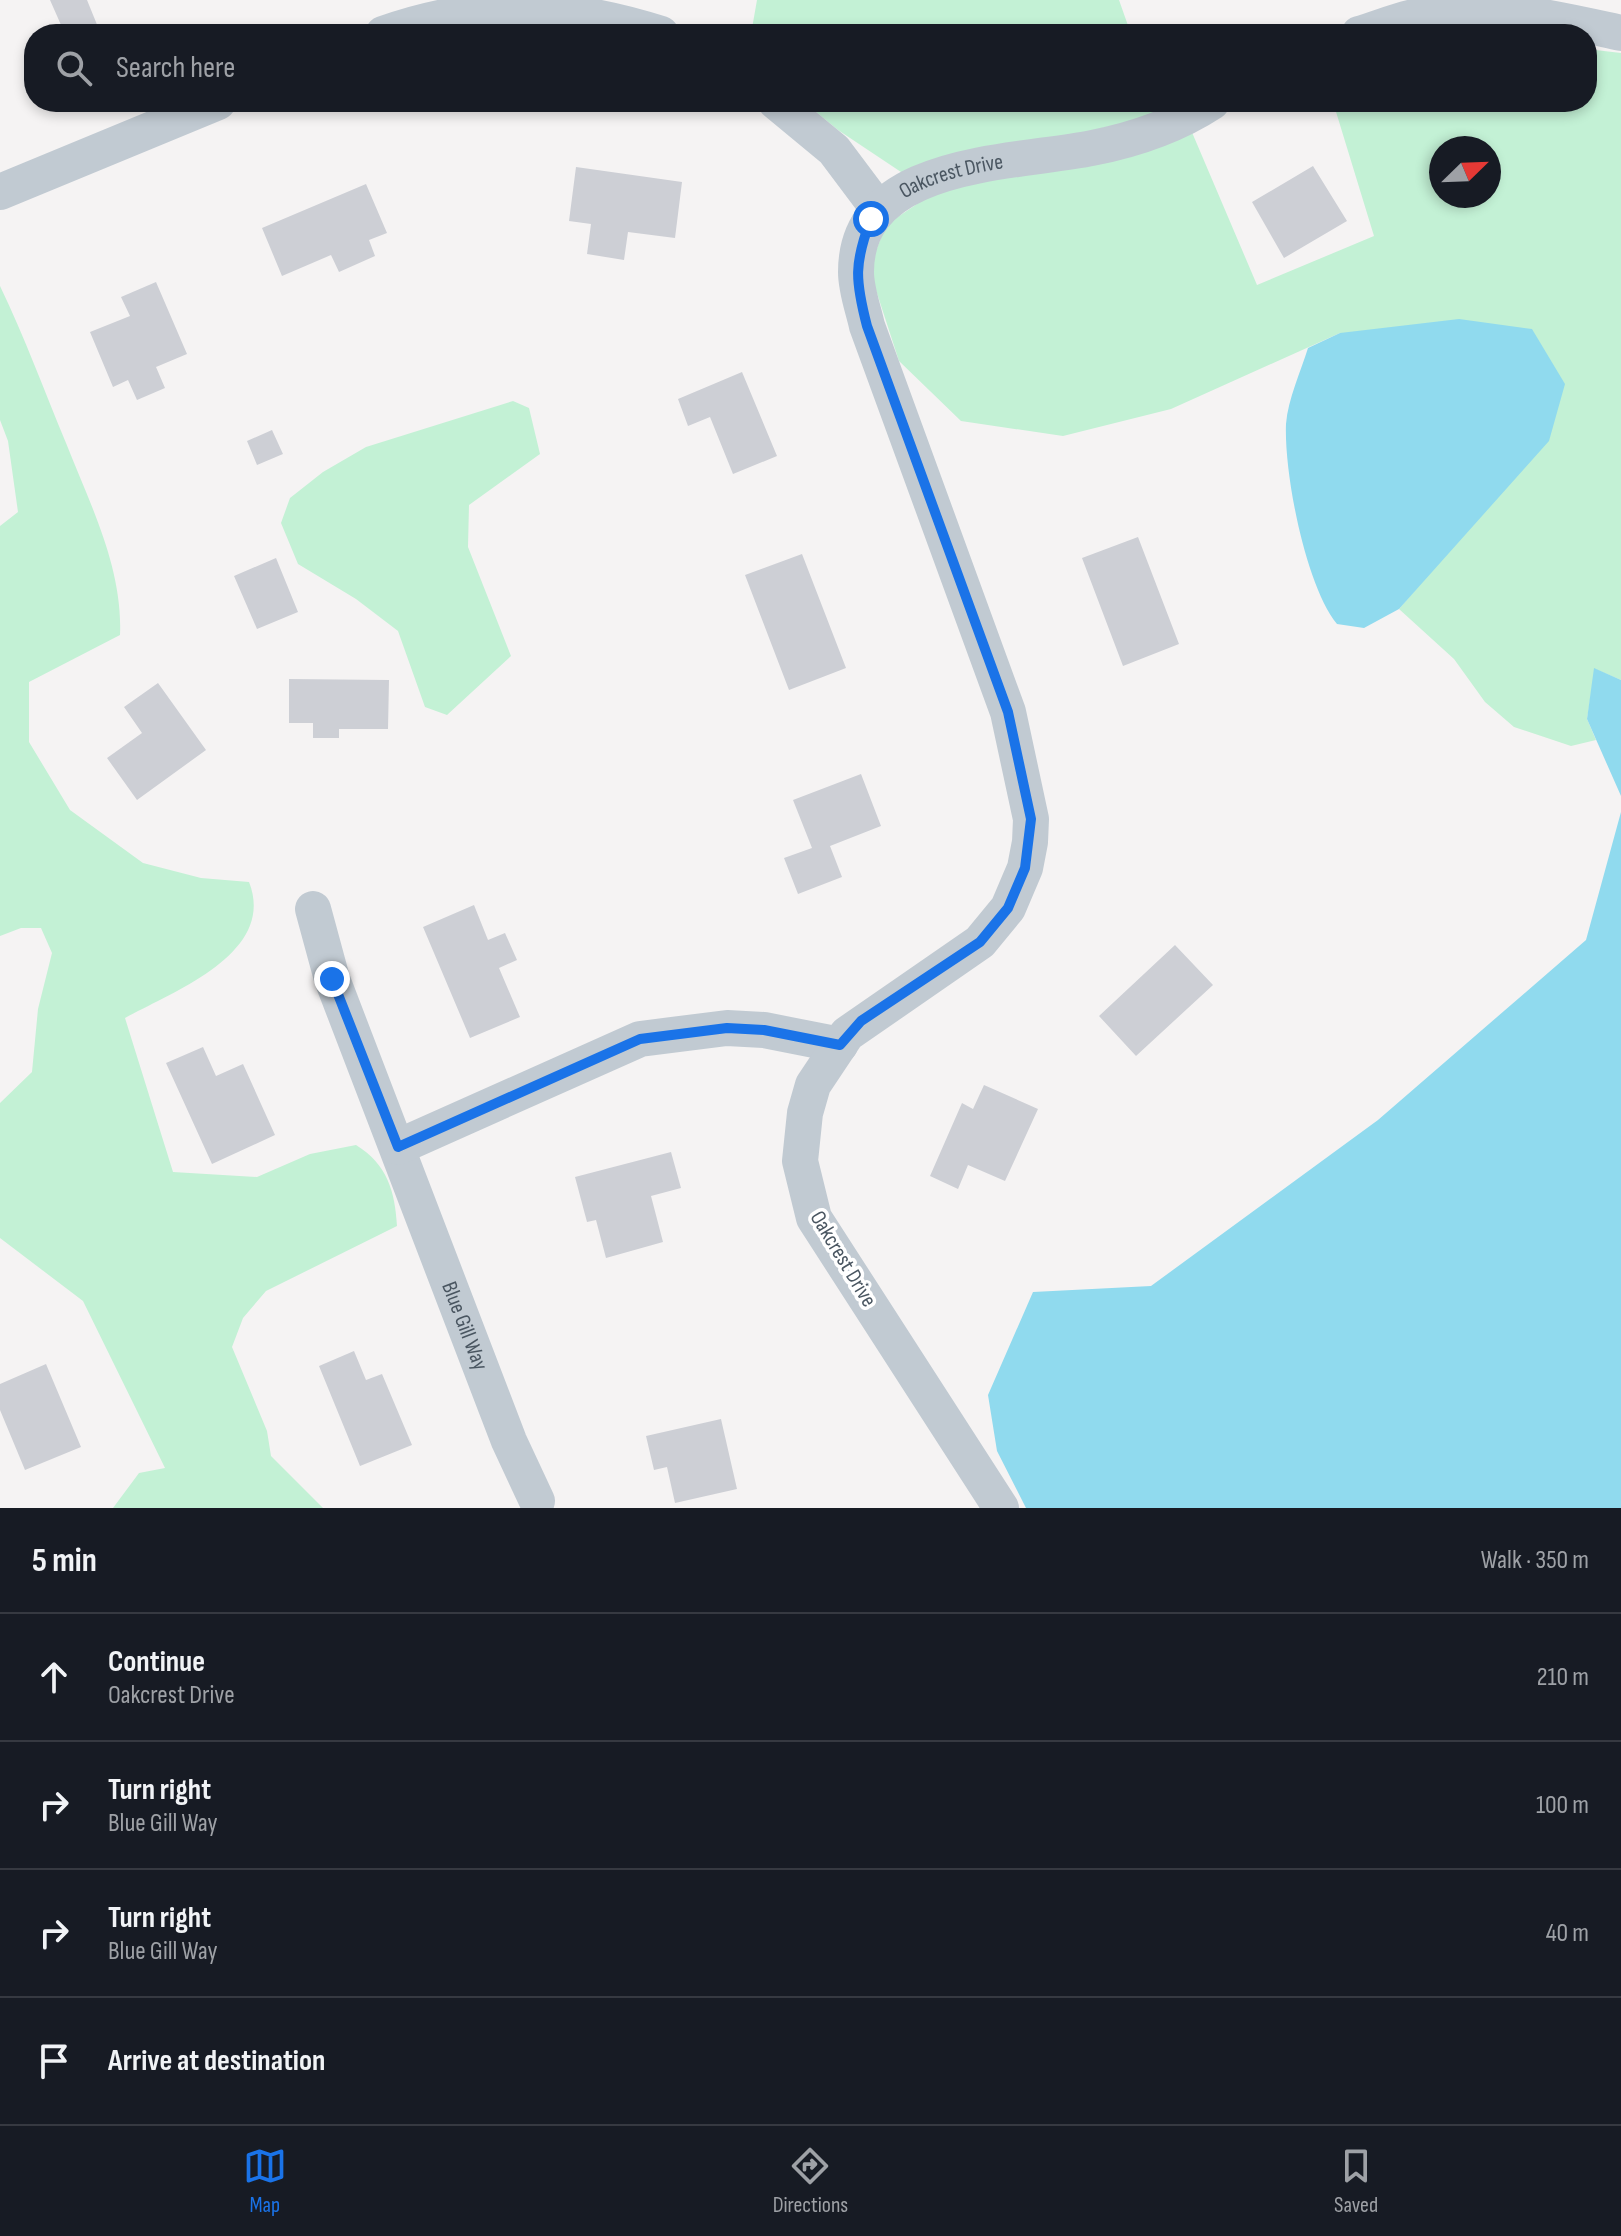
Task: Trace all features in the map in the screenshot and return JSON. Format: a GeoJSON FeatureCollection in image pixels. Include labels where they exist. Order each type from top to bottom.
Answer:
{"type":"FeatureCollection","features":[{"type":"Feature","properties":{"kind":"street"},"geometry":{"type":"LineString","coordinates":[[411,24],[431,17],[510,6],[563,9],[622,24]]}},
{"type":"Feature","properties":{"kind":"street"},"geometry":{"type":"LineString","coordinates":[[1391,24],[1419,15],[1444,12],[1552,17],[1582,24]]}},
{"type":"Feature","properties":{"kind":"street"},"geometry":{"type":"LineString","coordinates":[[1597,27],[1621,33]]}},
{"type":"Feature","properties":{"kind":"street"},"geometry":{"type":"LineString","coordinates":[[0,192],[194,112]]}},
{"type":"Feature","properties":{"kind":"street"},"geometry":{"type":"LineString","coordinates":[[788,112],[834,150],[879,210]]}},
{"type":"Feature","properties":{"kind":"street","name":"Oakcrest Drive"},"geometry":{"type":"LineString","coordinates":[[1001,1508],[814,1218],[800,1161],[805,1113],[813,1085],[840,1045],[861,1021],[980,942],[1008,908],[1025,868],[1031,819],[1008,712],[867,326],[857,288],[857,254],[871,219],[879,210],[930,177],[1094,148],[1141,135],[1190,112]]}},
{"type":"Feature","properties":{"kind":"street","name":"Blue Gill Way"},"geometry":{"type":"LineString","coordinates":[[313,909],[332,979],[509,1441],[537,1501]]}},
{"type":"Feature","properties":{"kind":"street"},"geometry":{"type":"LineString","coordinates":[[398,1147],[640,1039],[727,1028],[764,1030],[840,1045]]}},
{"type":"Feature","properties":{"kind":"green space"},"geometry":{"type":"Polygon","coordinates":[[[757,0],[1119,0],[1127,24],[753,24],[757,0]]]}},
{"type":"Feature","properties":{"kind":"green space"},"geometry":{"type":"Polygon","coordinates":[[[1597,50],[1621,53],[1621,680],[1595,669],[1587,719],[1596,740],[1571,746],[1514,727],[1485,702],[1454,659],[1399,609],[1457,541],[1340,333],[1171,409],[1063,436],[961,421],[899,361],[874,284],[874,256],[886,225],[936,191],[1191,130],[1257,285],[1374,236],[1336,112],[1597,112],[1597,50]]]}},
{"type":"Feature","properties":{"kind":"green space"},"geometry":{"type":"Polygon","coordinates":[[[816,112],[1157,112],[1137,120],[904,174],[816,112]]]}},
{"type":"Feature","properties":{"kind":"green space"},"geometry":{"type":"Polygon","coordinates":[[[0,286],[103,537],[120,610],[120,635],[29,682],[29,742],[70,810],[143,863],[201,878],[249,882],[254,907],[248,929],[235,949],[216,966],[193,982],[125,1018],[173,1172],[257,1177],[310,1154],[356,1145],[367,1152],[382,1170],[394,1201],[397,1226],[266,1291],[243,1318],[232,1347],[267,1431],[271,1456],[323,1508],[113,1508],[139,1473],[165,1468],[83,1301],[0,1238],[0,1103],[32,1072],[38,1009],[52,953],[41,928],[21,928],[0,936],[0,526],[18,512],[8,441],[0,420],[0,286]]]}},
{"type":"Feature","properties":{"kind":"green space"},"geometry":{"type":"Polygon","coordinates":[[[513,401],[529,408],[540,454],[469,505],[468,547],[511,656],[447,715],[425,707],[398,631],[356,599],[298,564],[281,523],[290,498],[323,472],[366,447],[513,401]]]}},
{"type":"Feature","properties":{"kind":"water"},"geometry":{"type":"Polygon","coordinates":[[[1459,319],[1532,329],[1565,384],[1549,441],[1399,609],[1364,628],[1337,624],[1326,607],[1307,557],[1293,500],[1286,446],[1287,414],[1308,348],[1340,333],[1459,319]]]}},
{"type":"Feature","properties":{"kind":"water"},"geometry":{"type":"Polygon","coordinates":[[[1594,668],[1621,680],[1621,796],[1587,719],[1594,668]]]}},
{"type":"Feature","properties":{"kind":"water"},"geometry":{"type":"Polygon","coordinates":[[[1621,812],[1621,1508],[1026,1508],[997,1451],[988,1395],[1033,1292],[1151,1286],[1378,1120],[1586,940],[1621,812]]]}},
{"type":"Feature","properties":{"kind":"building"},"geometry":{"type":"Polygon","coordinates":[[[50,0],[87,0],[97,24],[61,24],[50,0]]]}},
{"type":"Feature","properties":{"kind":"building"},"geometry":{"type":"Polygon","coordinates":[[[1313,166],[1347,221],[1284,258],[1252,202],[1313,166]]]}},
{"type":"Feature","properties":{"kind":"building"},"geometry":{"type":"Polygon","coordinates":[[[576,167],[682,182],[675,238],[628,232],[624,260],[587,254],[591,224],[569,221],[576,167]]]}},
{"type":"Feature","properties":{"kind":"building"},"geometry":{"type":"Polygon","coordinates":[[[366,184],[387,233],[369,240],[375,256],[339,272],[331,255],[282,276],[262,228],[366,184]]]}},
{"type":"Feature","properties":{"kind":"building"},"geometry":{"type":"Polygon","coordinates":[[[156,282],[187,354],[156,367],[165,388],[137,400],[128,380],[113,387],[90,332],[130,316],[121,297],[156,282]]]}},
{"type":"Feature","properties":{"kind":"building"},"geometry":{"type":"Polygon","coordinates":[[[742,372],[777,456],[733,474],[710,417],[688,426],[678,399],[742,372]]]}},
{"type":"Feature","properties":{"kind":"building"},"geometry":{"type":"Polygon","coordinates":[[[272,430],[283,454],[257,465],[247,441],[272,430]]]}},
{"type":"Feature","properties":{"kind":"building"},"geometry":{"type":"Polygon","coordinates":[[[1138,537],[1179,644],[1123,666],[1082,558],[1138,537]]]}},
{"type":"Feature","properties":{"kind":"building"},"geometry":{"type":"Polygon","coordinates":[[[802,554],[846,668],[789,690],[745,575],[802,554]]]}},
{"type":"Feature","properties":{"kind":"building"},"geometry":{"type":"Polygon","coordinates":[[[276,558],[298,612],[257,629],[234,576],[276,558]]]}},
{"type":"Feature","properties":{"kind":"building"},"geometry":{"type":"Polygon","coordinates":[[[289,679],[389,680],[388,729],[339,729],[339,738],[313,738],[313,723],[289,723],[289,679]]]}},
{"type":"Feature","properties":{"kind":"building"},"geometry":{"type":"Polygon","coordinates":[[[158,683],[206,750],[137,800],[107,758],[142,733],[124,707],[158,683]]]}},
{"type":"Feature","properties":{"kind":"building"},"geometry":{"type":"Polygon","coordinates":[[[861,774],[881,826],[830,846],[842,877],[798,894],[784,858],[812,848],[793,800],[861,774]]]}},
{"type":"Feature","properties":{"kind":"building"},"geometry":{"type":"Polygon","coordinates":[[[474,905],[488,940],[505,933],[517,960],[499,968],[520,1017],[470,1038],[423,927],[474,905]]]}},
{"type":"Feature","properties":{"kind":"building"},"geometry":{"type":"Polygon","coordinates":[[[1175,945],[1213,985],[1136,1056],[1099,1016],[1175,945]]]}},
{"type":"Feature","properties":{"kind":"building"},"geometry":{"type":"Polygon","coordinates":[[[203,1047],[216,1076],[243,1064],[275,1135],[212,1164],[166,1063],[203,1047]]]}},
{"type":"Feature","properties":{"kind":"building"},"geometry":{"type":"Polygon","coordinates":[[[984,1085],[1038,1109],[1005,1181],[968,1165],[958,1189],[930,1176],[962,1103],[973,1109],[984,1085]]]}},
{"type":"Feature","properties":{"kind":"building"},"geometry":{"type":"Polygon","coordinates":[[[671,1152],[681,1188],[651,1196],[663,1242],[606,1258],[596,1220],[587,1222],[575,1177],[671,1152]]]}},
{"type":"Feature","properties":{"kind":"building"},"geometry":{"type":"Polygon","coordinates":[[[354,1351],[366,1380],[382,1374],[412,1445],[360,1466],[319,1366],[354,1351]]]}},
{"type":"Feature","properties":{"kind":"building"},"geometry":{"type":"Polygon","coordinates":[[[46,1364],[81,1447],[25,1470],[0,1410],[0,1384],[46,1364]]]}},
{"type":"Feature","properties":{"kind":"building"},"geometry":{"type":"Polygon","coordinates":[[[721,1419],[737,1489],[675,1503],[667,1467],[654,1470],[646,1436],[721,1419]]]}},
{"type":"Feature","properties":{"kind":"route"},"geometry":{"type":"LineString","coordinates":[[332,979],[398,1147],[640,1039],[727,1028],[764,1030],[840,1045],[861,1021],[980,942],[1008,908],[1025,868],[1030,842],[1031,819],[1017,745],[1008,712],[867,326],[856,273],[857,254],[871,219]]}}]}
